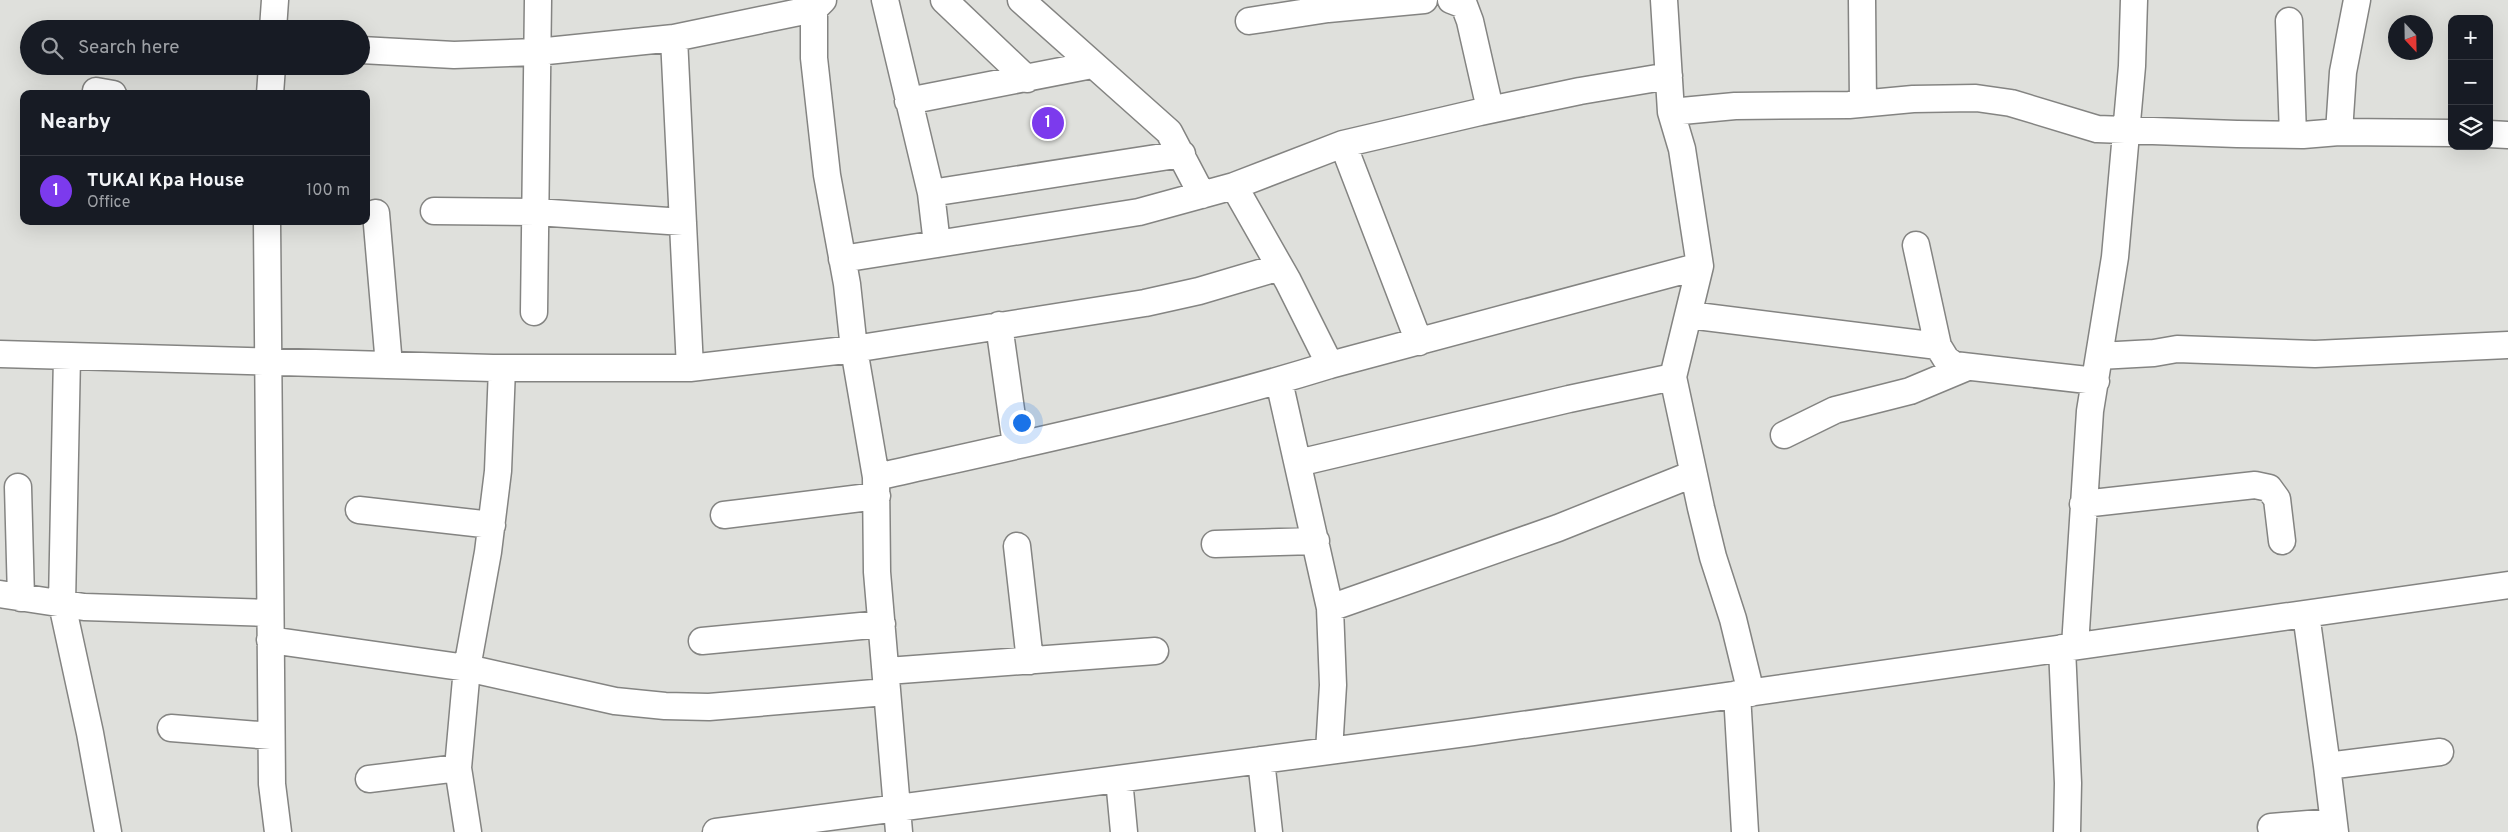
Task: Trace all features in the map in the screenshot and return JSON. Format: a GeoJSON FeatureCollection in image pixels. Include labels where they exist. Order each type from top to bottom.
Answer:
{"type":"FeatureCollection","features":[{"type":"Feature","properties":{"kind":"street"},"geometry":{"type":"LineString","coordinates":[[274,20],[275,0]]}},
{"type":"Feature","properties":{"kind":"street"},"geometry":{"type":"LineString","coordinates":[[534,312],[538,0]]}},
{"type":"Feature","properties":{"kind":"street"},"geometry":{"type":"LineString","coordinates":[[885,0],[931,193],[937,244]]}},
{"type":"Feature","properties":{"kind":"street"},"geometry":{"type":"LineString","coordinates":[[944,0],[1027,78]]}},
{"type":"Feature","properties":{"kind":"street"},"geometry":{"type":"LineString","coordinates":[[1021,0],[1169,132],[1202,195]]}},
{"type":"Feature","properties":{"kind":"street"},"geometry":{"type":"LineString","coordinates":[[1249,21],[1328,9],[1424,0]]}},
{"type":"Feature","properties":{"kind":"street"},"geometry":{"type":"LineString","coordinates":[[1451,0],[1464,5],[1470,21],[1490,110]]}},
{"type":"Feature","properties":{"kind":"street"},"geometry":{"type":"LineString","coordinates":[[1664,0],[1671,112],[1682,149],[1700,266],[1673,377],[1687,436],[1693,474],[1713,557],[1733,619],[1744,694],[1745,832]]}},
{"type":"Feature","properties":{"kind":"street"},"geometry":{"type":"LineString","coordinates":[[1862,0],[1862,103]]}},
{"type":"Feature","properties":{"kind":"street"},"geometry":{"type":"LineString","coordinates":[[2067,832],[2068,647],[2083,504],[2090,411],[2115,257],[2124,130],[2132,66],[2134,0]]}},
{"type":"Feature","properties":{"kind":"street"},"geometry":{"type":"LineString","coordinates":[[2339,132],[2343,72],[2357,0]]}},
{"type":"Feature","properties":{"kind":"street"},"geometry":{"type":"LineString","coordinates":[[370,50],[454,55],[537,52],[674,38],[819,4],[814,58],[827,176],[842,259],[854,349],[877,487],[877,572],[898,820]]}},
{"type":"Feature","properties":{"kind":"street"},"geometry":{"type":"LineString","coordinates":[[2289,21],[2293,134]]}},
{"type":"Feature","properties":{"kind":"street"},"geometry":{"type":"LineString","coordinates":[[674,38],[690,368]]}},
{"type":"Feature","properties":{"kind":"street"},"geometry":{"type":"LineString","coordinates":[[908,100],[1092,65]]}},
{"type":"Feature","properties":{"kind":"street"},"geometry":{"type":"LineString","coordinates":[[270,90],[271,75]]}},
{"type":"Feature","properties":{"kind":"street"},"geometry":{"type":"LineString","coordinates":[[842,259],[1139,212],[1234,186],[1343,144],[1580,91],[1669,76]]}},
{"type":"Feature","properties":{"kind":"street"},"geometry":{"type":"LineString","coordinates":[[1671,112],[1735,106],[1976,98],[2011,103],[2097,129],[2293,134],[2339,132],[2448,133]]}},
{"type":"Feature","properties":{"kind":"street"},"geometry":{"type":"LineString","coordinates":[[2493,134],[2508,135]]}},
{"type":"Feature","properties":{"kind":"street"},"geometry":{"type":"LineString","coordinates":[[1343,144],[1419,342]]}},
{"type":"Feature","properties":{"kind":"street"},"geometry":{"type":"LineString","coordinates":[[931,193],[1182,154]]}},
{"type":"Feature","properties":{"kind":"street"},"geometry":{"type":"LineString","coordinates":[[1234,186],[1280,267],[1330,365]]}},
{"type":"Feature","properties":{"kind":"street"},"geometry":{"type":"LineString","coordinates":[[434,211],[536,212],[684,222]]}},
{"type":"Feature","properties":{"kind":"street"},"geometry":{"type":"LineString","coordinates":[[376,213],[389,366]]}},
{"type":"Feature","properties":{"kind":"street"},"geometry":{"type":"LineString","coordinates":[[267,225],[271,736],[272,784],[278,832]]}},
{"type":"Feature","properties":{"kind":"street"},"geometry":{"type":"LineString","coordinates":[[1916,244],[1938,346],[1946,359],[1954,365],[1965,368],[2098,369],[2154,353],[2176,349],[2315,354],[2508,345]]}},
{"type":"Feature","properties":{"kind":"street"},"geometry":{"type":"LineString","coordinates":[[724,515],[877,487],[1016,445],[1279,381],[1330,365],[1700,266]]}},
{"type":"Feature","properties":{"kind":"street"},"geometry":{"type":"LineString","coordinates":[[0,354],[389,366],[690,368],[854,349],[1145,303],[1198,291],[1280,267]]}},
{"type":"Feature","properties":{"kind":"street"},"geometry":{"type":"LineString","coordinates":[[1689,315],[1938,346]]}},
{"type":"Feature","properties":{"kind":"street"},"geometry":{"type":"LineString","coordinates":[[999,326],[1016,445]]}},
{"type":"Feature","properties":{"kind":"street"},"geometry":{"type":"LineString","coordinates":[[67,356],[62,604],[90,733],[108,832]]}},
{"type":"Feature","properties":{"kind":"street"},"geometry":{"type":"LineString","coordinates":[[468,832],[458,768],[467,668],[492,525],[498,471],[502,368]]}},
{"type":"Feature","properties":{"kind":"street"},"geometry":{"type":"LineString","coordinates":[[1784,435],[1835,410],[1910,391],[1965,368]]}},
{"type":"Feature","properties":{"kind":"street"},"geometry":{"type":"LineString","coordinates":[[1298,463],[1569,398],[1673,377]]}},
{"type":"Feature","properties":{"kind":"street"},"geometry":{"type":"LineString","coordinates":[[1279,381],[1330,608],[1333,685],[1330,751]]}},
{"type":"Feature","properties":{"kind":"street"},"geometry":{"type":"LineString","coordinates":[[1330,608],[1558,528],[1693,474]]}},
{"type":"Feature","properties":{"kind":"street"},"geometry":{"type":"LineString","coordinates":[[2083,504],[2255,485],[2269,488],[2277,499],[2282,541]]}},
{"type":"Feature","properties":{"kind":"street"},"geometry":{"type":"LineString","coordinates":[[18,487],[10,596],[84,607],[269,613]]}},
{"type":"Feature","properties":{"kind":"street"},"geometry":{"type":"LineString","coordinates":[[359,510],[492,525]]}},
{"type":"Feature","properties":{"kind":"street"},"geometry":{"type":"LineString","coordinates":[[1215,544],[1316,541]]}},
{"type":"Feature","properties":{"kind":"street"},"geometry":{"type":"LineString","coordinates":[[1017,546],[1030,661]]}},
{"type":"Feature","properties":{"kind":"street"},"geometry":{"type":"LineString","coordinates":[[724,831],[898,820],[1118,779],[1744,694],[2508,585]]}},
{"type":"Feature","properties":{"kind":"street"},"geometry":{"type":"LineString","coordinates":[[2271,827],[2334,827],[2306,614]]}},
{"type":"Feature","properties":{"kind":"street"},"geometry":{"type":"LineString","coordinates":[[702,641],[882,624]]}},
{"type":"Feature","properties":{"kind":"street"},"geometry":{"type":"LineString","coordinates":[[270,640],[467,668],[615,701],[665,706],[709,707],[1030,661],[1155,651]]}},
{"type":"Feature","properties":{"kind":"street"},"geometry":{"type":"LineString","coordinates":[[171,728],[271,736]]}},
{"type":"Feature","properties":{"kind":"street"},"geometry":{"type":"LineString","coordinates":[[2327,766],[2440,752]]}},
{"type":"Feature","properties":{"kind":"street"},"geometry":{"type":"LineString","coordinates":[[1261,760],[1269,832]]}},
{"type":"Feature","properties":{"kind":"street"},"geometry":{"type":"LineString","coordinates":[[369,779],[458,768]]}},
{"type":"Feature","properties":{"kind":"street"},"geometry":{"type":"LineString","coordinates":[[1118,779],[1124,832]]}},
{"type":"Feature","properties":{"kind":"place","name":"TUKAI Kpa House"},"geometry":{"type":"Point","coordinates":[1048,123]}}]}
